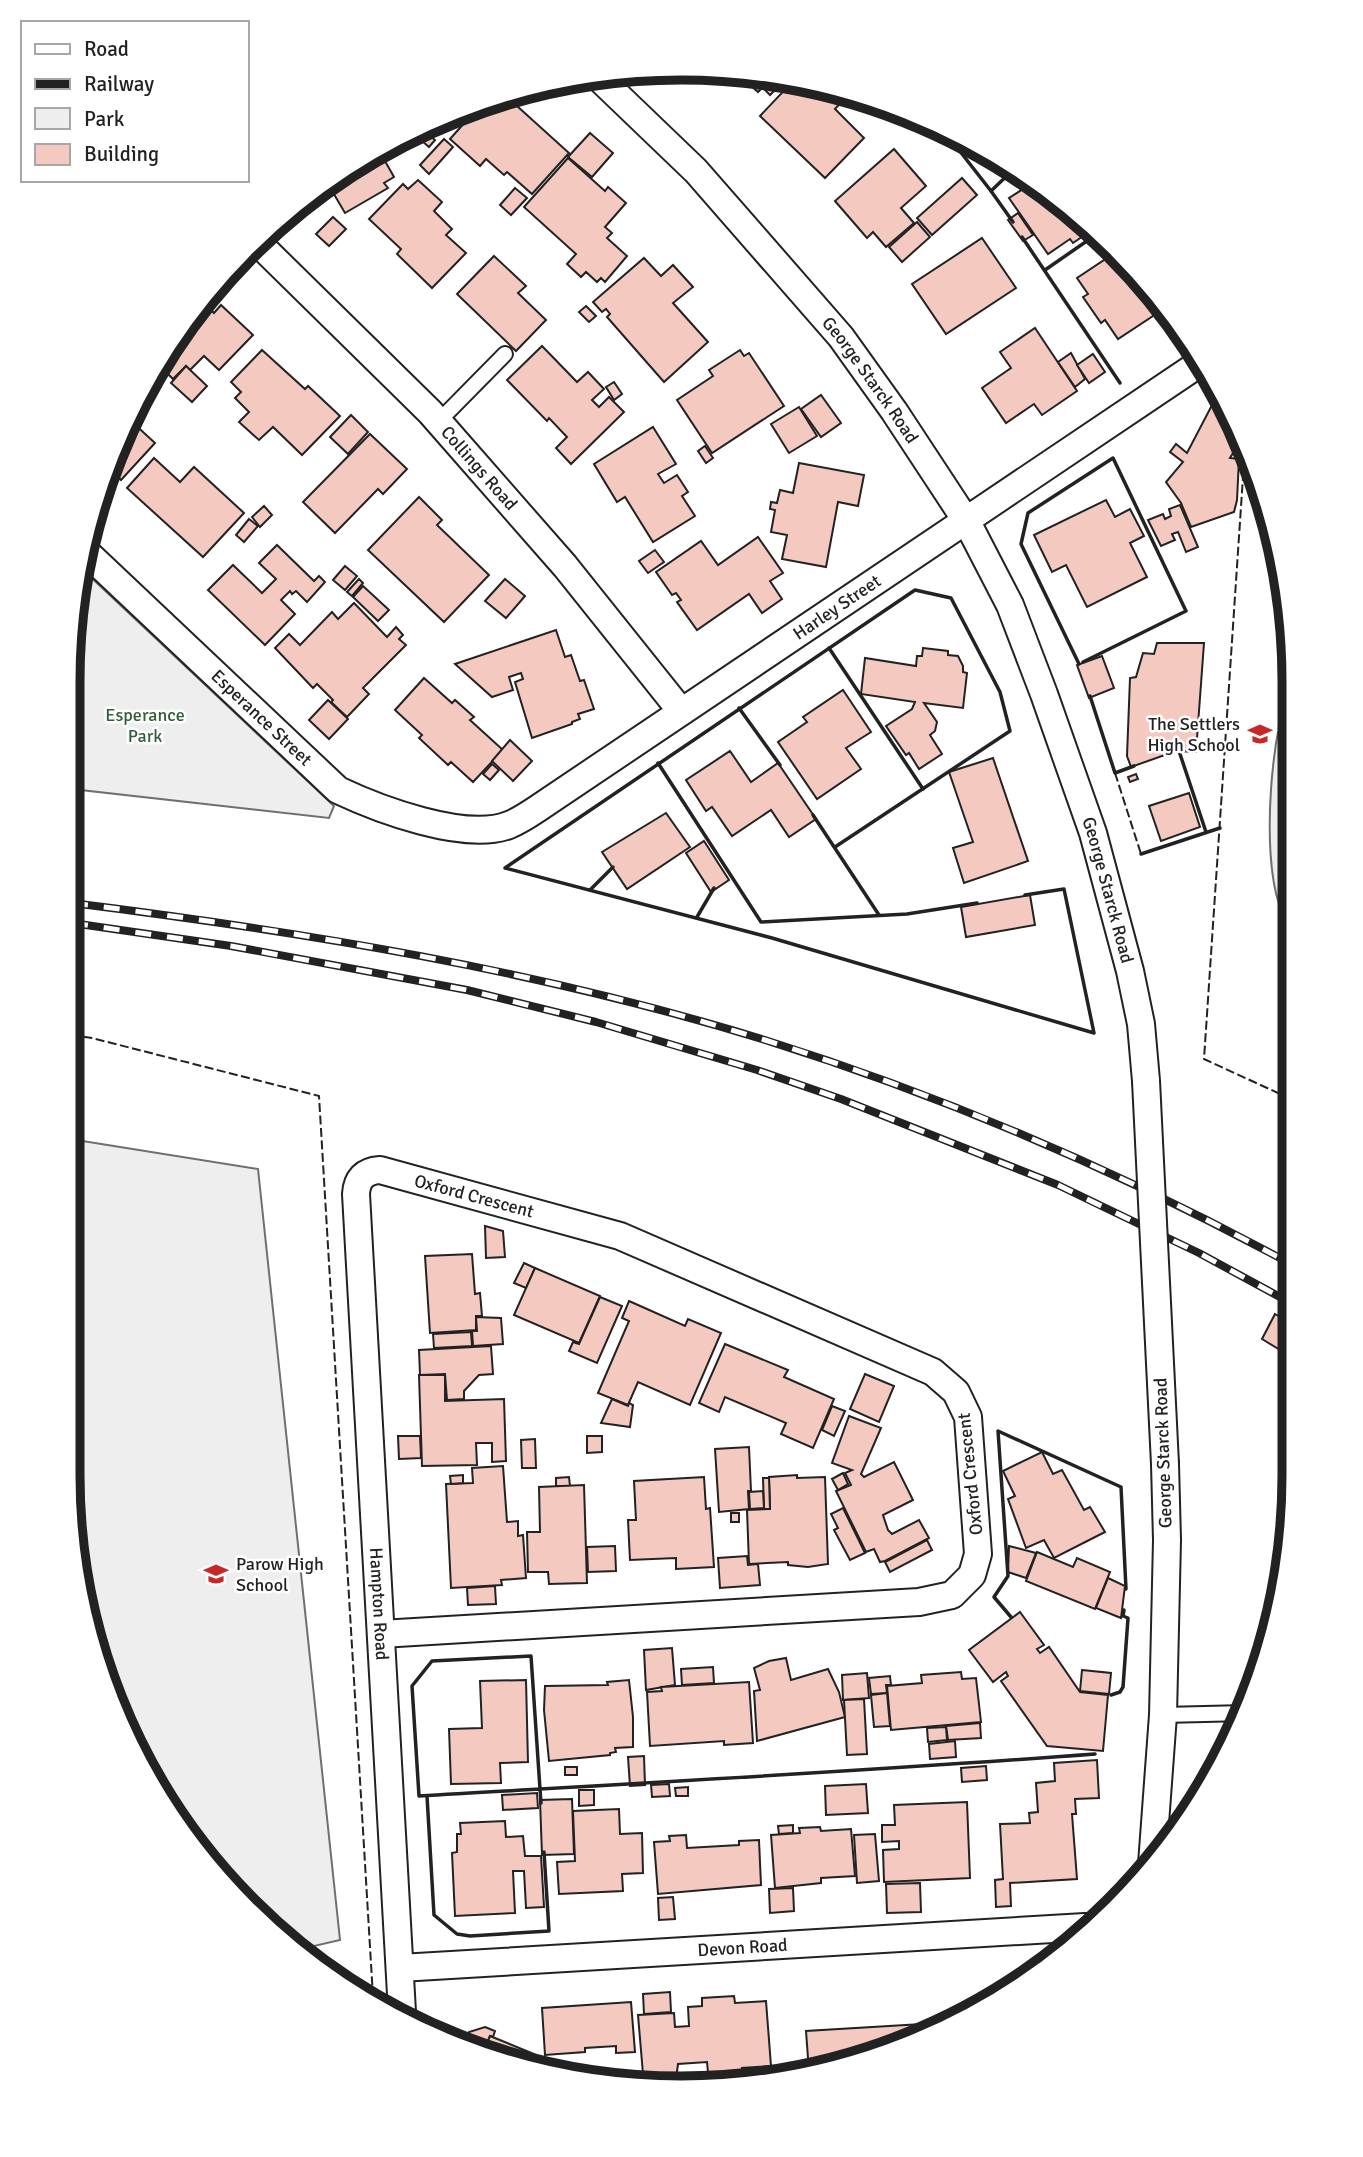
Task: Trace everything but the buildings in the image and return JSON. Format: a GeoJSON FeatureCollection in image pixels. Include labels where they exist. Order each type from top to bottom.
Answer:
{"type":"FeatureCollection","features":[{"type":"Feature","properties":{"kind":"street","name":"George Starck Road"},"geometry":{"type":"LineString","coordinates":[[607,86],[696,171],[841,337],[894,411],[967,522],[1010,606],[1093,833],[1130,971],[1140,1024],[1146,1081],[1167,1540],[1163,1715],[1153,1847]]}},
{"type":"Feature","properties":{"kind":"street","name":"Collings Road"},"geometry":{"type":"LineString","coordinates":[[265,250],[439,421],[565,566],[681,711]]}},
{"type":"Feature","properties":{"kind":"street","name":"Harley Street"},"geometry":{"type":"LineString","coordinates":[[464,829],[508,826],[524,817],[1193,367]]}},
{"type":"Feature","properties":{"kind":"street","name":"Esperance Street"},"geometry":{"type":"LineString","coordinates":[[93,559],[338,790],[373,807],[464,829]]}},
{"type":"Feature","properties":{"kind":"street","name":"Oxford Crescent"},"geometry":{"type":"LineString","coordinates":[[356,1194],[357,1184],[363,1176],[380,1170],[594,1228],[648,1247],[933,1372],[956,1391],[968,1417],[978,1554],[972,1575],[952,1595],[919,1602],[381,1634]]}},
{"type":"Feature","properties":{"kind":"street","name":"Hampton Road"},"geometry":{"type":"LineString","coordinates":[[356,1194],[402,2007]]}},
{"type":"Feature","properties":{"kind":"street","name":"Devon Road"},"geometry":{"type":"LineString","coordinates":[[400,1968],[1077,1927]]}},
{"type":"Feature","properties":{"kind":"lane"},"geometry":{"type":"LineString","coordinates":[[439,421],[505,354]]}},
{"type":"Feature","properties":{"kind":"lane"},"geometry":{"type":"LineString","coordinates":[[1163,1715],[1233,1713]]}},
{"type":"Feature","properties":{"kind":"green space","name":"Esperance Park"},"geometry":{"type":"Polygon","coordinates":[[[90,577],[334,806],[329,818],[80,790],[80,682],[90,577]]]}},
{"type":"Feature","properties":{"kind":"green space"},"geometry":{"type":"Polygon","coordinates":[[[1282,712],[1282,912],[1274,881],[1270,822],[1282,712]]]}},
{"type":"Feature","properties":{"kind":"green space","name":"Parow High School"},"geometry":{"type":"Polygon","coordinates":[[[80,1141],[258,1169],[340,1940],[310,1947],[285,1927],[230,1872],[182,1809],[161,1776],[142,1741],[112,1669],[92,1593],[82,1515],[80,1141]]]}},
{"type":"Feature","properties":{"kind":"railway"},"geometry":{"type":"LineString","coordinates":[[80,904],[247,927],[421,956],[594,993],[765,1040],[900,1086],[1033,1139],[1164,1199],[1282,1259]]}},
{"type":"Feature","properties":{"kind":"railway"},"geometry":{"type":"LineString","coordinates":[[80,924],[231,946],[467,990],[596,1022],[757,1070],[841,1099],[1058,1185],[1199,1253],[1282,1298]]}},
{"type":"Feature","properties":{"kind":"fence"},"geometry":{"type":"LineString","coordinates":[[1244,469],[1204,1059],[1282,1095]]}},
{"type":"Feature","properties":{"kind":"fence"},"geometry":{"type":"LineString","coordinates":[[1115,773],[1141,854]]}},
{"type":"Feature","properties":{"kind":"fence"},"geometry":{"type":"LineString","coordinates":[[80,1036],[319,1096],[373,1991]]}},
{"type":"Feature","properties":{"kind":"wall"},"geometry":{"type":"LineString","coordinates":[[957,147],[1013,222]]}},
{"type":"Feature","properties":{"kind":"wall"},"geometry":{"type":"LineString","coordinates":[[991,191],[1006,176]]}},
{"type":"Feature","properties":{"kind":"wall"},"geometry":{"type":"LineString","coordinates":[[1022,237],[1120,383]]}},
{"type":"Feature","properties":{"kind":"wall"},"geometry":{"type":"LineString","coordinates":[[1045,270],[1088,240]]}},
{"type":"Feature","properties":{"kind":"wall"},"geometry":{"type":"LineString","coordinates":[[1079,664],[1021,544],[1028,513],[1113,458],[1186,611],[1083,662]]}},
{"type":"Feature","properties":{"kind":"wall"},"geometry":{"type":"LineString","coordinates":[[835,847],[1010,731],[1000,692],[951,598],[915,590],[505,868],[772,938],[1094,1033],[1064,889],[1025,895]]}},
{"type":"Feature","properties":{"kind":"wall"},"geometry":{"type":"LineString","coordinates":[[829,648],[923,789]]}},
{"type":"Feature","properties":{"kind":"wall"},"geometry":{"type":"LineString","coordinates":[[1090,696],[1115,773],[1134,766]]}},
{"type":"Feature","properties":{"kind":"wall"},"geometry":{"type":"LineString","coordinates":[[739,708],[780,765]]}},
{"type":"Feature","properties":{"kind":"wall"},"geometry":{"type":"LineString","coordinates":[[1177,751],[1206,832]]}},
{"type":"Feature","properties":{"kind":"wall"},"geometry":{"type":"LineString","coordinates":[[658,763],[761,922],[907,914],[977,903]]}},
{"type":"Feature","properties":{"kind":"wall"},"geometry":{"type":"LineString","coordinates":[[813,815],[879,915]]}},
{"type":"Feature","properties":{"kind":"wall"},"geometry":{"type":"LineString","coordinates":[[1141,854],[1220,828]]}},
{"type":"Feature","properties":{"kind":"wall"},"geometry":{"type":"LineString","coordinates":[[590,890],[613,867]]}},
{"type":"Feature","properties":{"kind":"wall"},"geometry":{"type":"LineString","coordinates":[[697,917],[714,888]]}},
{"type":"Feature","properties":{"kind":"wall"},"geometry":{"type":"LineString","coordinates":[[1011,1617],[994,1597],[1008,1576],[998,1431],[1121,1487],[1126,1589]]}},
{"type":"Feature","properties":{"kind":"wall"},"geometry":{"type":"LineString","coordinates":[[1111,1695],[1120,1692],[1123,1687],[1128,1618],[1123,1616],[1124,1610]]}},
{"type":"Feature","properties":{"kind":"wall"},"geometry":{"type":"LineString","coordinates":[[541,1803],[540,1789],[531,1656],[432,1661],[412,1686],[419,1796],[503,1791],[588,1786],[672,1781],[842,1771],[1095,1754]]}},
{"type":"Feature","properties":{"kind":"wall"},"geometry":{"type":"LineString","coordinates":[[427,1796],[434,1915],[457,1934],[470,1936],[549,1931],[544,1852]]}},
{"type":"Feature","properties":{"kind":"place","name":"The Settlers High School"},"geometry":{"type":"Point","coordinates":[1260,734]}},
{"type":"Feature","properties":{"kind":"place","name":"Parow High School"},"geometry":{"type":"Point","coordinates":[216,1574]}}]}
